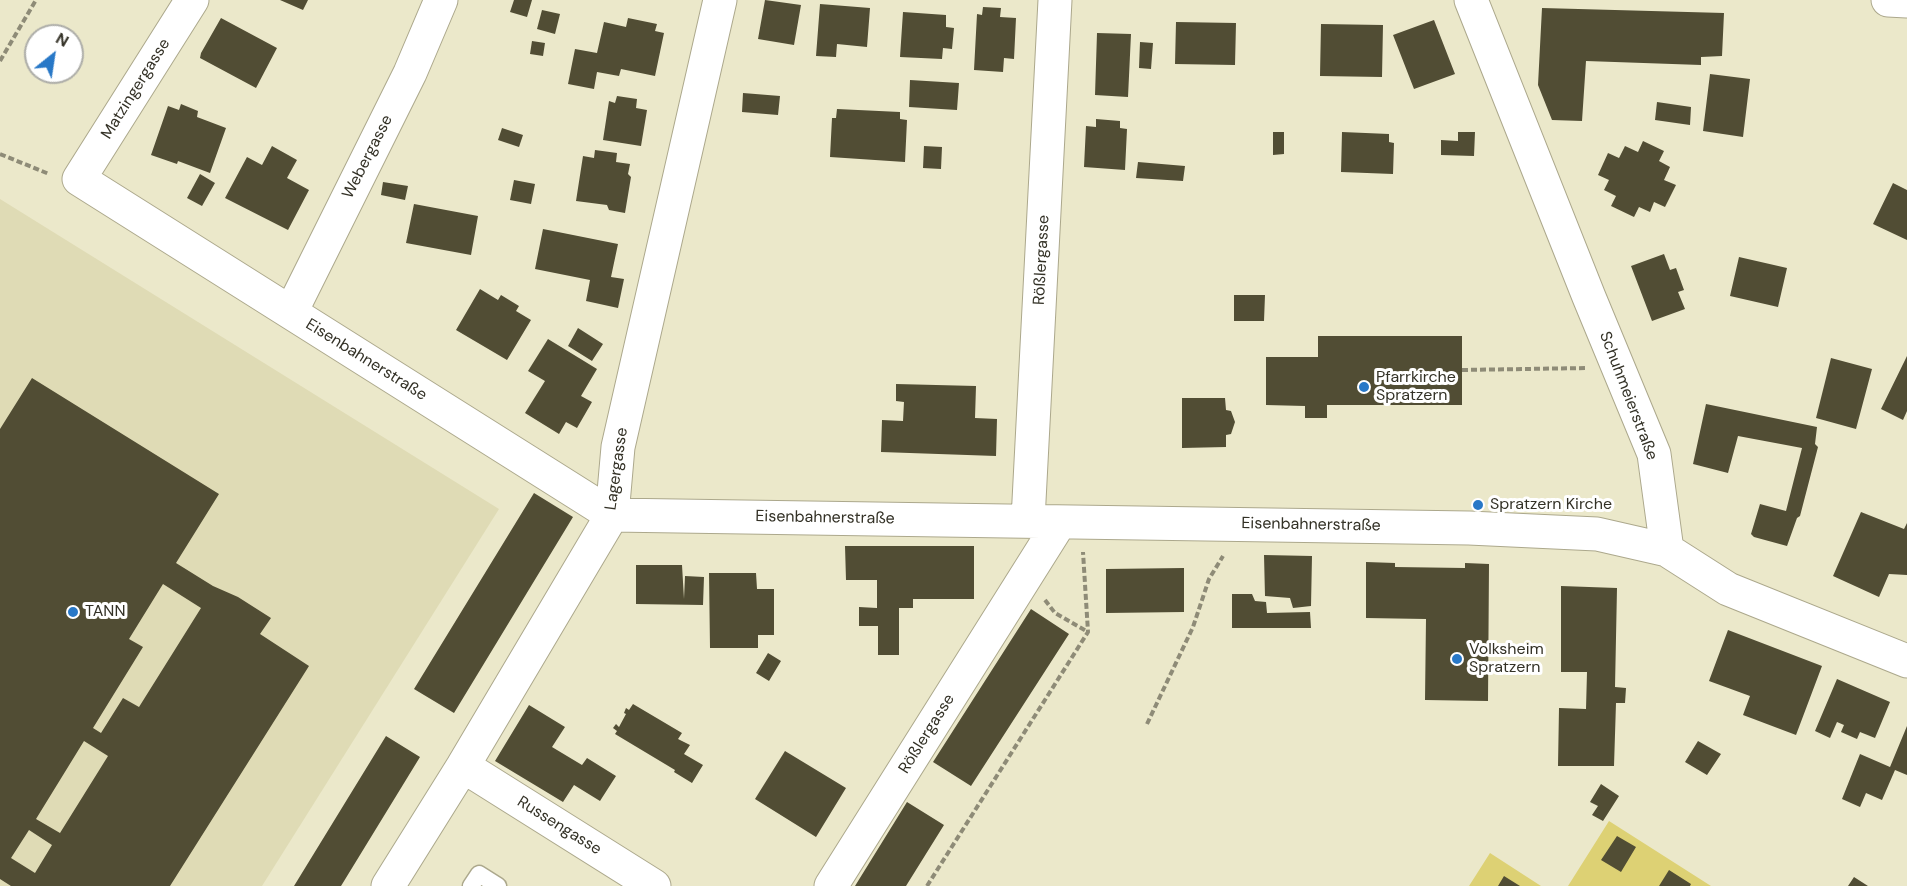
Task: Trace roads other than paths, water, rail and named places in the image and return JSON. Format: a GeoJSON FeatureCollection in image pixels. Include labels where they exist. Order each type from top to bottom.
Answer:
{"type":"FeatureCollection","features":[{"type":"Feature","properties":{"kind":"street","name":"Matzingergasse"},"geometry":{"type":"LineString","coordinates":[[79,179],[192,0]]}},
{"type":"Feature","properties":{"kind":"street","name":"Webergasse"},"geometry":{"type":"LineString","coordinates":[[291,312],[410,74],[441,0]]}},
{"type":"Feature","properties":{"kind":"street","name":"Lagergasse"},"geometry":{"type":"LineString","coordinates":[[388,886],[463,766],[612,515],[618,447],[720,0]]}},
{"type":"Feature","properties":{"kind":"street","name":"Rößlergasse"},"geometry":{"type":"LineString","coordinates":[[831,886],[1026,576],[1057,521],[1055,0]]}},
{"type":"Feature","properties":{"kind":"street","name":"Schuhmeierstraße"},"geometry":{"type":"LineString","coordinates":[[1471,0],[1654,454],[1666,550]]}},
{"type":"Feature","properties":{"kind":"street"},"geometry":{"type":"LineString","coordinates":[[1888,0],[1907,1]]}},
{"type":"Feature","properties":{"kind":"street","name":"Eisenbahnerstraße"},"geometry":{"type":"LineString","coordinates":[[79,179],[612,515],[1469,528],[1597,534],[1666,550]]}},
{"type":"Feature","properties":{"kind":"street"},"geometry":{"type":"LineString","coordinates":[[1666,550],[1728,589],[1907,661]]}},
{"type":"Feature","properties":{"kind":"street","name":"Russengasse"},"geometry":{"type":"LineString","coordinates":[[463,766],[651,885]]}},
{"type":"Feature","properties":{"kind":"lane"},"geometry":{"type":"LineString","coordinates":[[471,886],[479,874],[498,886]]}},
{"type":"Feature","properties":{"kind":"place","name":"Pfarrkirche Spratzern"},"geometry":{"type":"Point","coordinates":[1364,387]}},
{"type":"Feature","properties":{"kind":"place","name":"Spratzern Kirche"},"geometry":{"type":"Point","coordinates":[1478,505]}},
{"type":"Feature","properties":{"kind":"place","name":"TANN"},"geometry":{"type":"Point","coordinates":[73,612]}},
{"type":"Feature","properties":{"kind":"place","name":"Volksheim Spratzern"},"geometry":{"type":"Point","coordinates":[1457,659]}}]}
